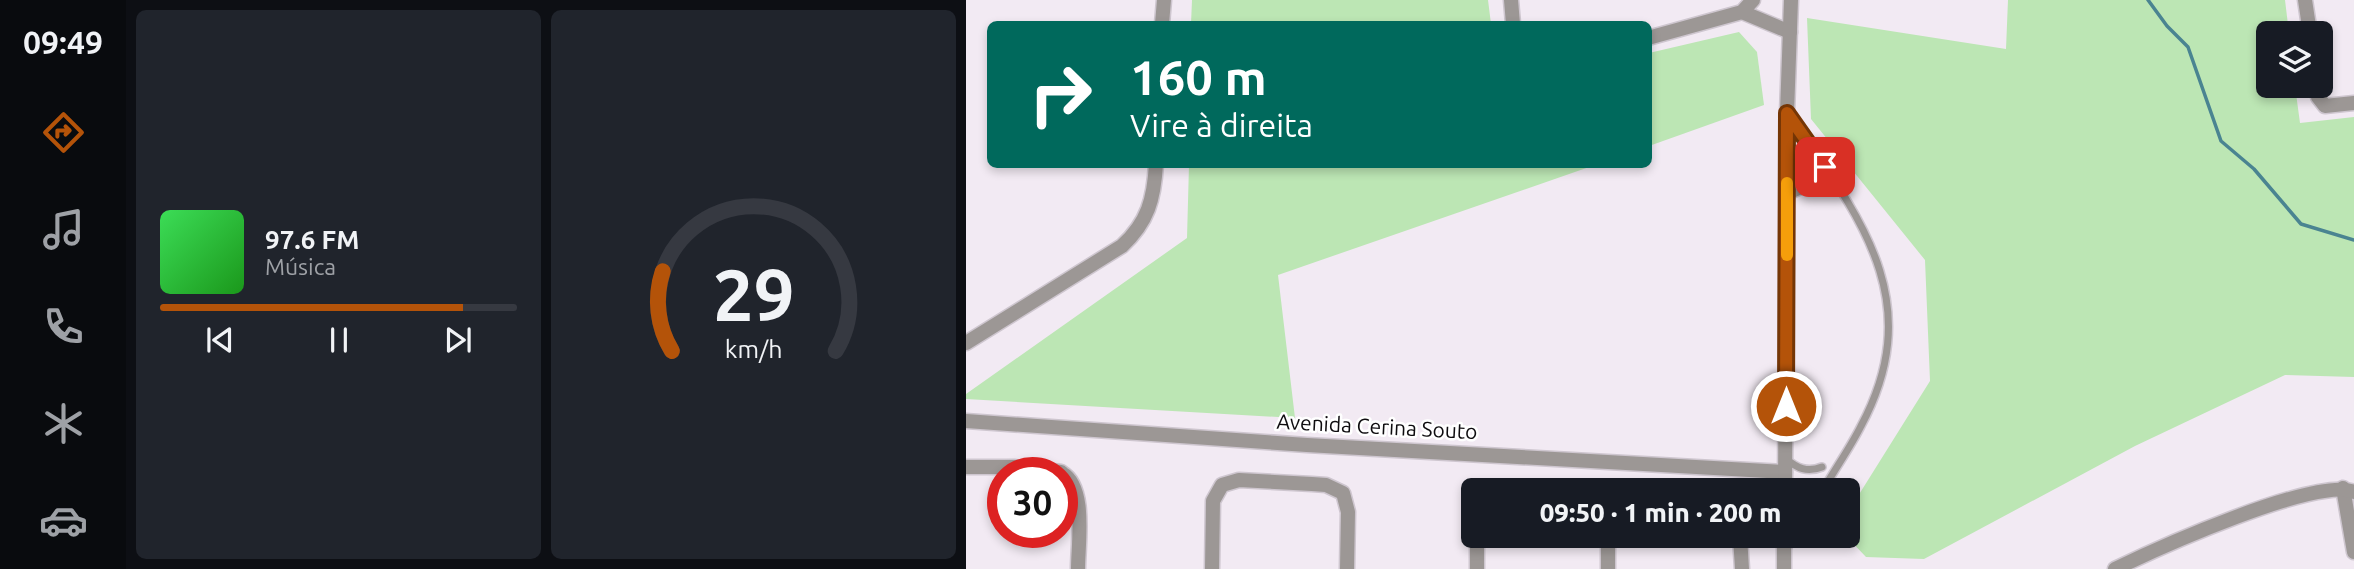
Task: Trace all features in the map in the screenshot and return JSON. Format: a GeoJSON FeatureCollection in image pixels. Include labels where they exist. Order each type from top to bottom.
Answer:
{"type":"FeatureCollection","features":[{"type":"Feature","properties":{"kind":"street"},"geometry":{"type":"LineString","coordinates":[[1162,21],[1164,0]]}},
{"type":"Feature","properties":{"kind":"street"},"geometry":{"type":"LineString","coordinates":[[1511,0],[1513,21]]}},
{"type":"Feature","properties":{"kind":"street"},"geometry":{"type":"LineString","coordinates":[[1652,37],[1742,12],[1753,0]]}},
{"type":"Feature","properties":{"kind":"street"},"geometry":{"type":"LineString","coordinates":[[1785,478],[1787,113],[1791,0]]}},
{"type":"Feature","properties":{"kind":"street"},"geometry":{"type":"LineString","coordinates":[[2305,0],[2308,21]]}},
{"type":"Feature","properties":{"kind":"street"},"geometry":{"type":"LineString","coordinates":[[1742,12],[1790,32]]}},
{"type":"Feature","properties":{"kind":"street"},"geometry":{"type":"LineString","coordinates":[[2321,98],[2325,106],[2330,107],[2354,103]]}},
{"type":"Feature","properties":{"kind":"street"},"geometry":{"type":"LineString","coordinates":[[966,343],[1122,246],[1135,234],[1151,205],[1156,168]]}},
{"type":"Feature","properties":{"kind":"street","name":"Avenida Cerina Souto"},"geometry":{"type":"LineString","coordinates":[[966,421],[1307,445],[1786,465]]}},
{"type":"Feature","properties":{"kind":"street"},"geometry":{"type":"LineString","coordinates":[[966,467],[987,467]]}},
{"type":"Feature","properties":{"kind":"street"},"geometry":{"type":"LineString","coordinates":[[1212,569],[1213,500],[1222,485],[1239,480],[1326,485],[1343,493],[1349,512],[1347,569]]}},
{"type":"Feature","properties":{"kind":"street"},"geometry":{"type":"LineString","coordinates":[[2115,569],[2255,510],[2323,490],[2348,490],[2354,548]]}},
{"type":"Feature","properties":{"kind":"street"},"geometry":{"type":"LineString","coordinates":[[1078,548],[1078,569]]}},
{"type":"Feature","properties":{"kind":"street"},"geometry":{"type":"LineString","coordinates":[[1476,569],[1477,548]]}},
{"type":"Feature","properties":{"kind":"street"},"geometry":{"type":"LineString","coordinates":[[1608,548],[1608,569]]}},
{"type":"Feature","properties":{"kind":"street"},"geometry":{"type":"LineString","coordinates":[[1741,548],[1742,569]]}},
{"type":"Feature","properties":{"kind":"street"},"geometry":{"type":"LineString","coordinates":[[1784,548],[1784,569]]}},
{"type":"Feature","properties":{"kind":"lane"},"geometry":{"type":"LineString","coordinates":[[1787,113],[1842,192],[1863,229],[1881,269],[1888,309],[1887,354],[1876,391],[1862,425],[1829,478]]}},
{"type":"Feature","properties":{"kind":"lane"},"geometry":{"type":"LineString","coordinates":[[1787,197],[1809,187],[1825,187]]}},
{"type":"Feature","properties":{"kind":"lane"},"geometry":{"type":"LineString","coordinates":[[1786,465],[1806,470],[1822,467]]}},
{"type":"Feature","properties":{"kind":"lane"},"geometry":{"type":"LineString","coordinates":[[1784,554],[1788,548]]}},
{"type":"Feature","properties":{"kind":"green space"},"geometry":{"type":"Polygon","coordinates":[[[1192,0],[1488,0],[1491,21],[1191,21],[1192,0]]]}},
{"type":"Feature","properties":{"kind":"green space"},"geometry":{"type":"Polygon","coordinates":[[[2008,0],[2285,0],[2288,21],[2256,21],[2256,98],[2297,98],[2300,123],[2354,117],[2354,377],[2285,375],[2135,446],[1924,559],[1866,557],[1857,548],[1860,548],[1860,493],[1930,381],[1925,260],[1811,119],[1807,18],[2006,49],[2008,0]]]}},
{"type":"Feature","properties":{"kind":"green space"},"geometry":{"type":"Polygon","coordinates":[[[1739,32],[1757,52],[1764,105],[1652,145],[1652,52],[1739,32]]]}},
{"type":"Feature","properties":{"kind":"green space"},"geometry":{"type":"Polygon","coordinates":[[[1189,168],[1586,168],[1278,275],[1295,418],[966,399],[966,394],[1187,238],[1189,168]]]}},
{"type":"Feature","properties":{"kind":"waterway"},"geometry":{"type":"LineString","coordinates":[[2148,0],[2167,26],[2188,47],[2221,141],[2254,169],[2301,224],[2354,240]]}},
{"type":"Feature","properties":{"kind":"slow traffic"},"geometry":{"type":"LineString","coordinates":[[1787,183],[1787,255]]}},
{"type":"Feature","properties":{"kind":"route"},"geometry":{"type":"LineString","coordinates":[[1786,406],[1787,113],[1825,167]]}}]}
